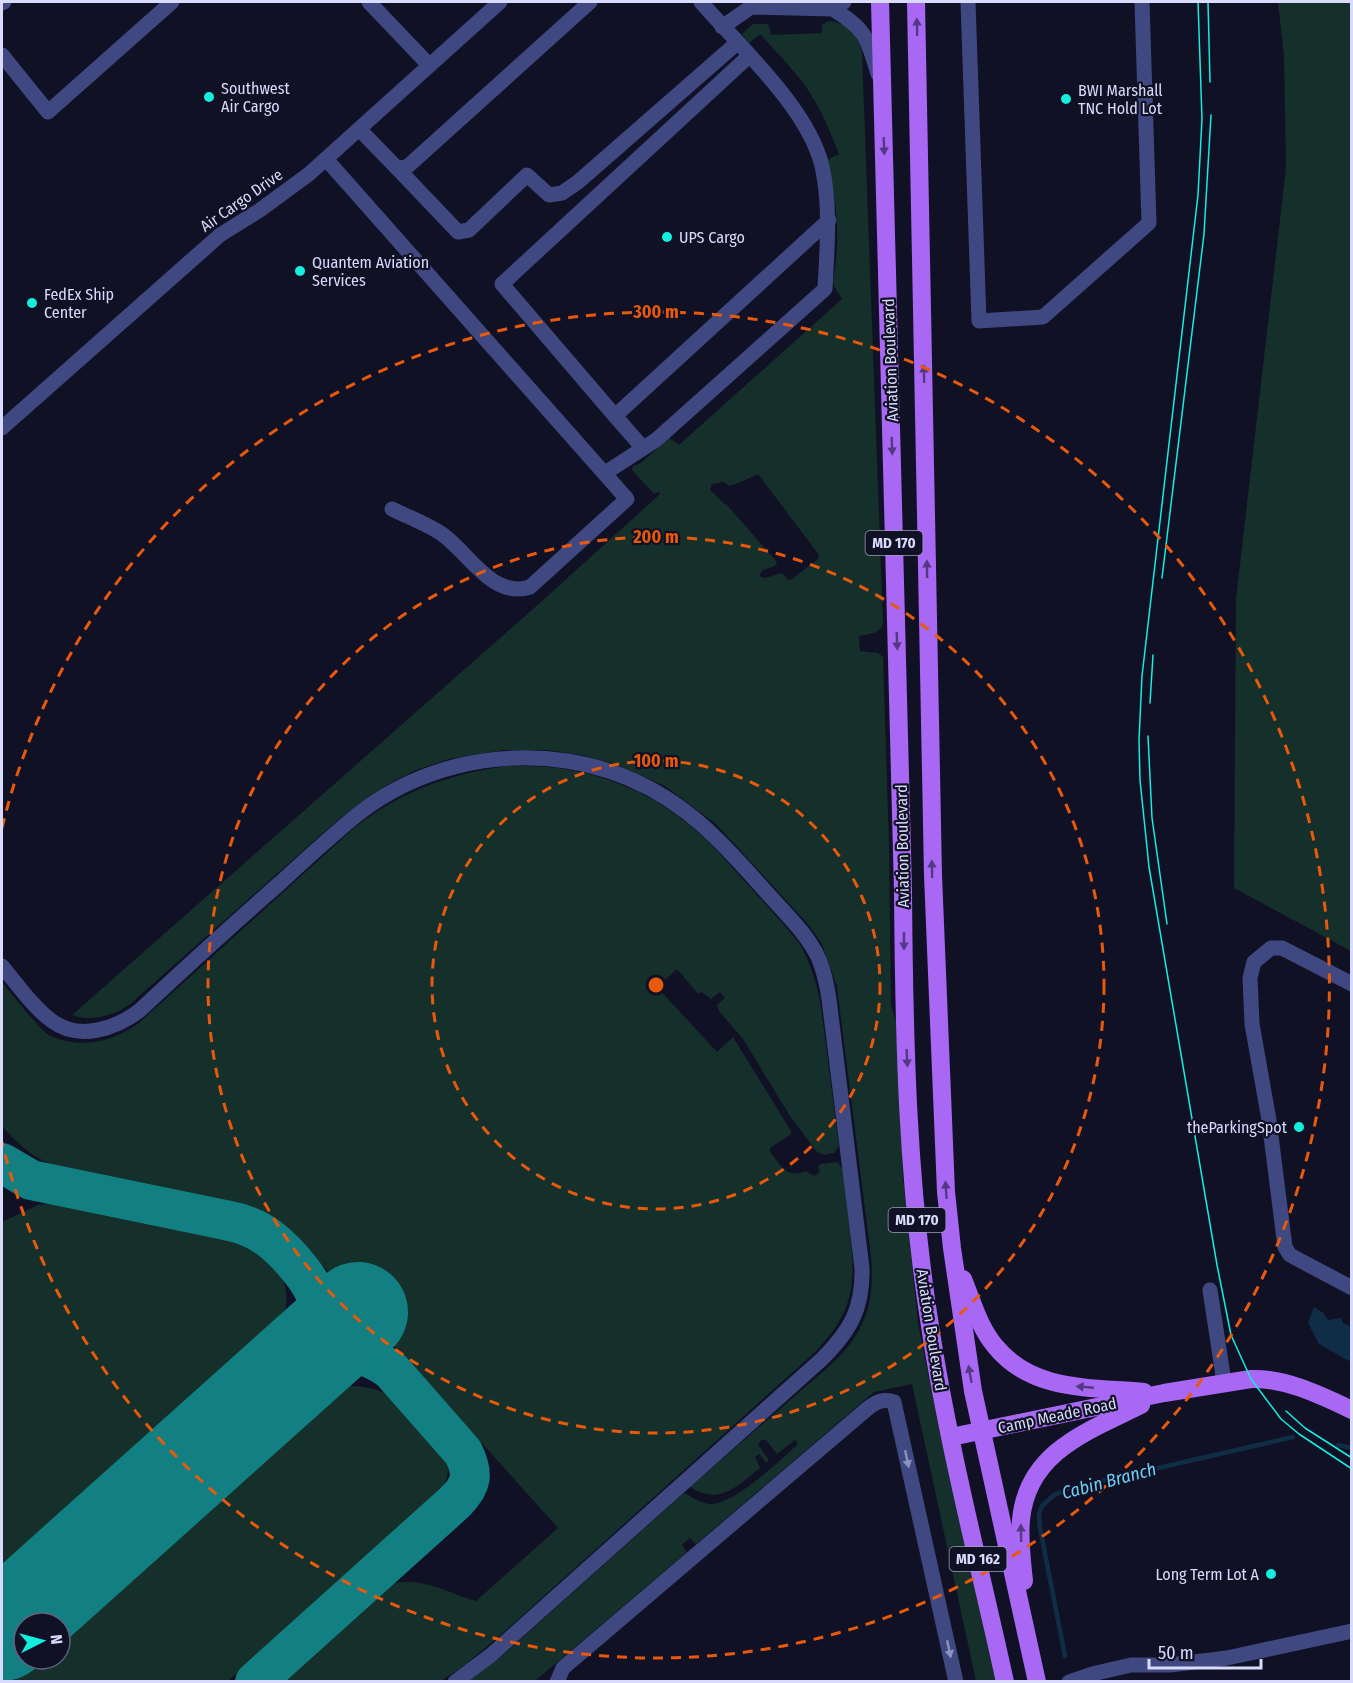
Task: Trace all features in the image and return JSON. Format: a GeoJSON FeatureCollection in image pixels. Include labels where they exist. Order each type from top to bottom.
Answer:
{"type":"FeatureCollection","features":[{"type":"Feature","properties":{"kind":"main road","name":"Aviation Boulevard"},"geometry":{"type":"LineString","coordinates":[[880,2],[904,999],[921,1257],[930,1326],[951,1437],[1005,1682]]}},
{"type":"Feature","properties":{"kind":"main road","name":"Aviation Boulevard"},"geometry":{"type":"LineString","coordinates":[[916,2],[933,875],[943,1144],[951,1248],[966,1349],[981,1431],[1037,1682]]}},
{"type":"Feature","properties":{"kind":"main road","name":"MD 170"},"geometry":{"type":"LineString","coordinates":[[951,1248],[985,1330],[995,1346],[1009,1360],[1039,1379],[1058,1384],[1164,1393],[1224,1382],[1261,1379],[1286,1383],[1313,1392],[1352,1410]]}},
{"type":"Feature","properties":{"kind":"main road","name":"Camp Meade Road"},"geometry":{"type":"LineString","coordinates":[[951,1437],[1164,1393]]}},
{"type":"Feature","properties":{"kind":"main road"},"geometry":{"type":"LineString","coordinates":[[1030,1654],[1021,1521],[1025,1499],[1034,1479],[1050,1458],[1065,1444],[1164,1393]]}},
{"type":"Feature","properties":{"kind":"street"},"geometry":{"type":"LineString","coordinates":[[2,55],[48,112],[172,2]]}},
{"type":"Feature","properties":{"kind":"street"},"geometry":{"type":"LineString","coordinates":[[369,2],[429,65]]}},
{"type":"Feature","properties":{"kind":"street","name":"Air Cargo Drive"},"geometry":{"type":"LineString","coordinates":[[2,428],[220,235],[260,210],[309,174],[500,2]]}},
{"type":"Feature","properties":{"kind":"street"},"geometry":{"type":"LineString","coordinates":[[397,168],[407,167],[590,2]]}},
{"type":"Feature","properties":{"kind":"street"},"geometry":{"type":"LineString","coordinates":[[605,473],[656,440],[825,290],[829,220],[821,165],[810,135],[788,99],[701,2]]}},
{"type":"Feature","properties":{"kind":"street"},"geometry":{"type":"LineString","coordinates":[[968,2],[979,321],[1043,317],[1149,223],[1142,2]]}},
{"type":"Feature","properties":{"kind":"street"},"geometry":{"type":"LineString","coordinates":[[722,27],[738,4],[751,7],[838,5],[868,40],[882,88]]}},
{"type":"Feature","properties":{"kind":"street"},"geometry":{"type":"LineString","coordinates":[[359,129],[458,232],[469,230],[527,175],[549,195],[562,193],[578,182],[737,43]]}},
{"type":"Feature","properties":{"kind":"street"},"geometry":{"type":"LineString","coordinates":[[643,448],[502,284],[749,56]]}},
{"type":"Feature","properties":{"kind":"street"},"geometry":{"type":"LineString","coordinates":[[326,159],[627,499],[530,587],[519,590],[492,582],[439,532],[392,509]]}},
{"type":"Feature","properties":{"kind":"street"},"geometry":{"type":"LineString","coordinates":[[615,416],[829,220]]}},
{"type":"Feature","properties":{"kind":"street"},"geometry":{"type":"LineString","coordinates":[[2,966],[43,1012],[60,1026],[82,1031],[114,1026],[138,1011],[276,886],[369,806],[411,783],[440,771],[466,763],[519,757],[560,760],[599,768],[638,782],[673,802],[696,818],[724,846],[798,927],[813,948],[824,973],[829,999],[862,1268],[861,1294],[853,1320],[839,1341],[822,1359],[491,1654],[455,1682]]}},
{"type":"Feature","properties":{"kind":"street"},"geometry":{"type":"LineString","coordinates":[[1352,984],[1282,948],[1271,948],[1254,962],[1250,978],[1252,1024],[1269,1120],[1285,1247],[1290,1255],[1352,1288]]}},
{"type":"Feature","properties":{"kind":"street"},"geometry":{"type":"LineString","coordinates":[[1210,1290],[1224,1382]]}},
{"type":"Feature","properties":{"kind":"street"},"geometry":{"type":"LineString","coordinates":[[556,1682],[559,1674],[569,1664],[858,1416],[881,1400],[894,1402],[956,1682]]}},
{"type":"Feature","properties":{"kind":"street"},"geometry":{"type":"LineString","coordinates":[[1069,1682],[1131,1665],[1186,1663],[1227,1658],[1352,1631]]}},
{"type":"Feature","properties":{"kind":"green space"},"geometry":{"type":"Polygon","coordinates":[[[1278,2],[1351,2],[1351,951],[1234,888],[1236,599],[1286,168],[1284,56],[1278,2]]]}},
{"type":"Feature","properties":{"kind":"green space"},"geometry":{"type":"Polygon","coordinates":[[[828,21],[846,27],[855,35],[862,53],[883,624],[877,632],[859,636],[860,651],[878,653],[883,657],[891,1006],[896,1021],[903,1178],[918,1323],[940,1433],[996,1681],[976,1681],[912,1384],[874,1392],[696,1544],[690,1538],[682,1545],[687,1552],[535,1681],[468,1681],[503,1655],[684,1493],[710,1504],[720,1502],[743,1490],[798,1444],[795,1440],[777,1454],[766,1440],[761,1440],[758,1445],[769,1460],[766,1463],[759,1454],[755,1457],[760,1468],[728,1491],[710,1495],[690,1487],[834,1362],[861,1326],[872,1287],[871,1256],[837,987],[822,944],[807,923],[716,824],[665,786],[615,764],[582,755],[547,750],[503,750],[449,759],[416,770],[390,783],[332,825],[129,1005],[101,1017],[87,1018],[72,1015],[541,602],[660,494],[659,492],[654,494],[632,470],[633,466],[641,463],[669,438],[679,445],[842,299],[833,281],[837,251],[837,221],[827,160],[839,154],[823,116],[801,80],[760,34],[749,43],[742,34],[753,24],[767,24],[771,35],[822,33],[822,25],[828,21]],[[758,474],[729,486],[724,482],[712,484],[710,490],[727,505],[777,562],[775,566],[763,570],[759,576],[765,578],[782,573],[788,580],[792,579],[818,559],[819,555],[758,474]]]}},
{"type":"Feature","properties":{"kind":"green space"},"geometry":{"type":"Polygon","coordinates":[[[508,766],[556,768],[580,772],[603,778],[647,796],[668,809],[711,845],[799,943],[813,974],[821,1007],[839,1146],[834,1153],[824,1155],[816,1151],[790,1116],[743,1039],[719,1011],[717,1005],[725,998],[720,992],[711,999],[702,992],[698,994],[677,969],[657,987],[717,1052],[733,1037],[791,1131],[791,1134],[770,1148],[770,1152],[785,1170],[793,1173],[806,1171],[814,1176],[820,1172],[818,1167],[820,1164],[838,1162],[841,1166],[852,1256],[851,1289],[840,1320],[815,1352],[465,1665],[441,1681],[282,1681],[389,1585],[399,1582],[421,1583],[476,1601],[558,1528],[296,1236],[277,1221],[240,1204],[51,1164],[30,1153],[13,1138],[2,1126],[2,982],[49,1035],[61,1040],[84,1043],[118,1035],[139,1023],[354,828],[372,815],[426,786],[465,774],[508,766]]]}},
{"type":"Feature","properties":{"kind":"green space"},"geometry":{"type":"Polygon","coordinates":[[[54,1203],[225,1236],[246,1244],[263,1254],[276,1267],[284,1281],[287,1298],[277,1333],[265,1352],[2,1587],[2,1222],[38,1205],[54,1203]]]}},
{"type":"Feature","properties":{"kind":"green space"},"geometry":{"type":"Polygon","coordinates":[[[346,1386],[374,1389],[389,1396],[409,1413],[429,1435],[447,1463],[445,1483],[439,1493],[228,1681],[2,1681],[2,1678],[12,1669],[12,1671],[72,1671],[72,1615],[306,1407],[328,1392],[346,1386]]]}},
{"type":"Feature","properties":{"kind":"water"},"geometry":{"type":"Polygon","coordinates":[[[1314,1307],[1328,1320],[1341,1318],[1343,1323],[1351,1327],[1351,1362],[1319,1344],[1308,1323],[1314,1307]]]}},
{"type":"Feature","properties":{"kind":"waterway","name":"Cabin Branch"},"geometry":{"type":"LineString","coordinates":[[1065,1656],[1040,1528],[1039,1514],[1042,1506],[1054,1495],[1071,1488],[1293,1437]]}},
{"type":"Feature","properties":{"kind":"waterway","name":"Cabin Branch"},"geometry":{"type":"LineString","coordinates":[[1338,1445],[1352,1448]]}},
{"type":"Feature","properties":{"kind":"taxiway"},"geometry":{"type":"LineString","coordinates":[[2,1163],[31,1180],[233,1222],[265,1235],[295,1263],[304,1274],[316,1297],[319,1320],[309,1356]]}},
{"type":"Feature","properties":{"kind":"taxiway"},"geometry":{"type":"LineString","coordinates":[[255,1682],[455,1502],[468,1485],[470,1473],[463,1452],[391,1370],[362,1355],[352,1353],[332,1352],[309,1356]]}},
{"type":"Feature","properties":{"kind":"runway"},"geometry":{"type":"LineString","coordinates":[[2,1631],[358,1312]]}},
{"type":"Feature","properties":{"kind":"tram line"},"geometry":{"type":"LineString","coordinates":[[1198,2],[1202,119],[1198,195],[1142,676],[1140,780],[1149,867],[1231,1335],[1251,1379],[1281,1419],[1299,1434],[1352,1469]]}},
{"type":"Feature","properties":{"kind":"tram line"},"geometry":{"type":"LineString","coordinates":[[1208,2],[1210,82]]}},
{"type":"Feature","properties":{"kind":"tram line"},"geometry":{"type":"LineString","coordinates":[[1162,578],[1204,234],[1211,115]]}},
{"type":"Feature","properties":{"kind":"tram line"},"geometry":{"type":"LineString","coordinates":[[1150,703],[1153,655]]}},
{"type":"Feature","properties":{"kind":"tram line"},"geometry":{"type":"LineString","coordinates":[[1148,736],[1152,818],[1167,924]]}},
{"type":"Feature","properties":{"kind":"tram line"},"geometry":{"type":"LineString","coordinates":[[1286,1411],[1305,1428],[1352,1458]]}},
{"type":"Feature","properties":{"kind":"place","name":"Southwest Air Cargo"},"geometry":{"type":"Point","coordinates":[209,97]}},
{"type":"Feature","properties":{"kind":"place","name":"BWI Marshall TNC Hold Lot"},"geometry":{"type":"Point","coordinates":[1066,99]}},
{"type":"Feature","properties":{"kind":"place","name":"UPS Cargo"},"geometry":{"type":"Point","coordinates":[667,237]}},
{"type":"Feature","properties":{"kind":"place","name":"Quantem Aviation Services"},"geometry":{"type":"Point","coordinates":[300,271]}},
{"type":"Feature","properties":{"kind":"place","name":"FedEx Ship Center"},"geometry":{"type":"Point","coordinates":[32,303]}},
{"type":"Feature","properties":{"kind":"place","name":"theParkingSpot"},"geometry":{"type":"Point","coordinates":[1299,1127]}},
{"type":"Feature","properties":{"kind":"place","name":"Long Term Lot A"},"geometry":{"type":"Point","coordinates":[1271,1574]}}]}
